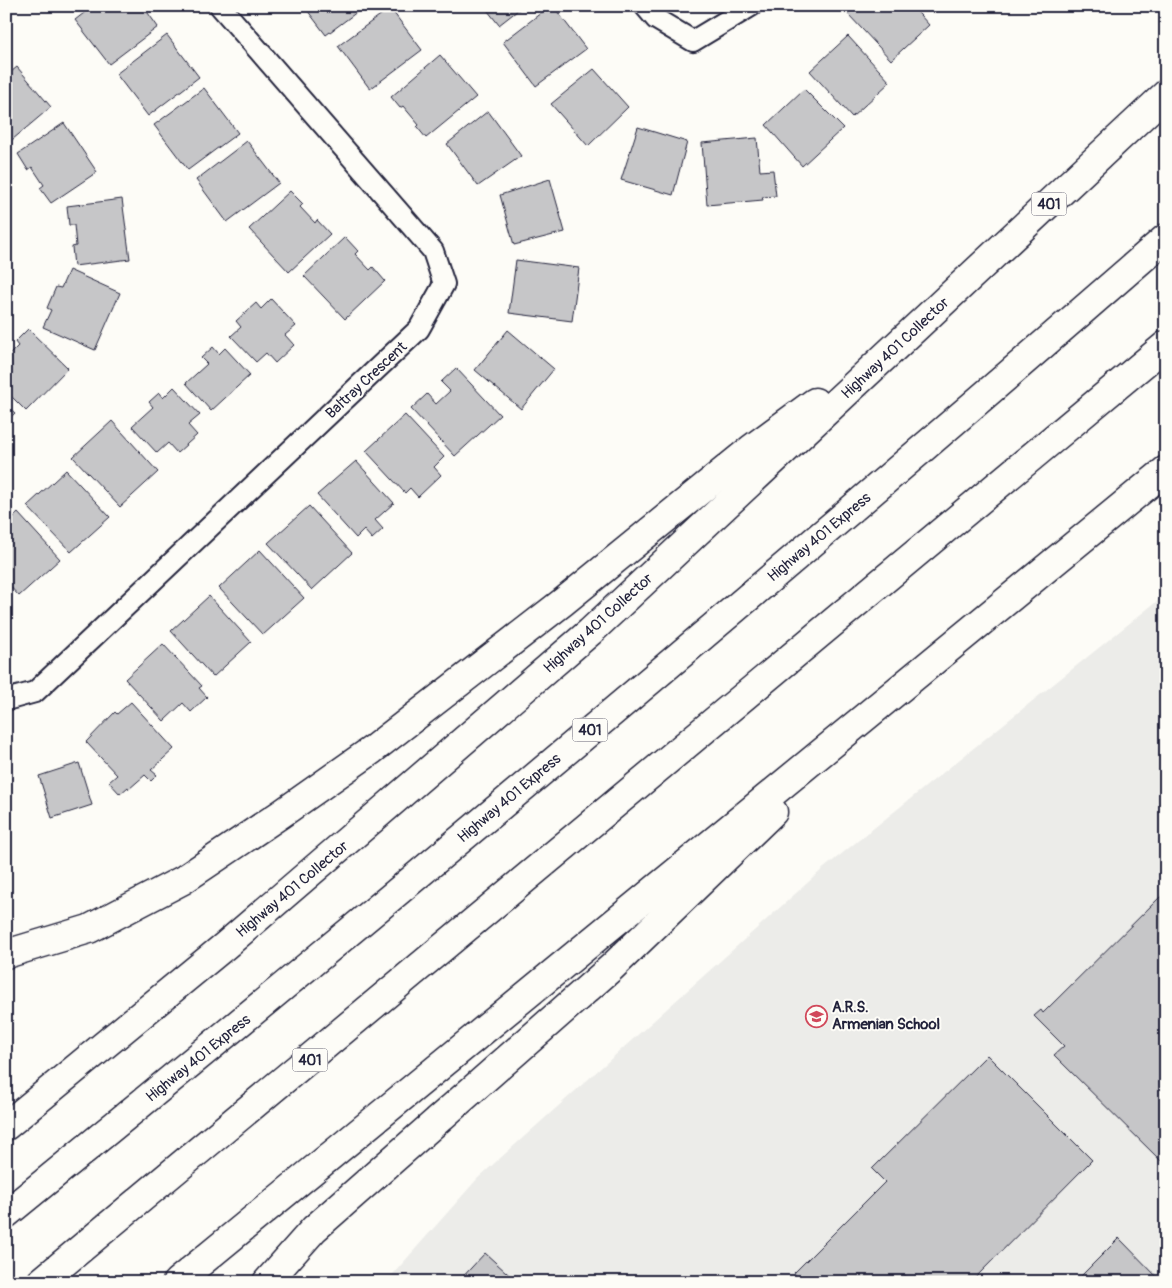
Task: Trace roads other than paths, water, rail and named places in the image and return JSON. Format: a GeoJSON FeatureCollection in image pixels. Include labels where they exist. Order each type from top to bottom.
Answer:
{"type":"FeatureCollection","features":[{"type":"Feature","properties":{"kind":"highway","name":"Highway 401 Collector"},"geometry":{"type":"LineString","coordinates":[[6,1126],[226,945],[590,632],[1166,94]]}},
{"type":"Feature","properties":{"kind":"highway","name":"Highway 401 Express"},"geometry":{"type":"LineString","coordinates":[[6,1214],[302,973],[932,442],[1166,238]]}},
{"type":"Feature","properties":{"kind":"highway"},"geometry":{"type":"LineString","coordinates":[[6,954],[89,929],[183,880],[289,808],[372,750],[563,602],[752,449],[932,314]]}},
{"type":"Feature","properties":{"kind":"highway","name":"401"},"geometry":{"type":"LineString","coordinates":[[41,1282],[1166,345]]}},
{"type":"Feature","properties":{"kind":"highway"},"geometry":{"type":"LineString","coordinates":[[177,1282],[926,665],[1166,470]]}},
{"type":"Feature","properties":{"kind":"highway"},"geometry":{"type":"LineString","coordinates":[[267,1282],[314,1229],[611,968],[926,665]]}},
{"type":"Feature","properties":{"kind":"street","name":"Baltray Crescent"},"geometry":{"type":"LineString","coordinates":[[6,700],[35,692],[419,329],[444,284],[433,251],[220,6]]}},
{"type":"Feature","properties":{"kind":"street"},"geometry":{"type":"LineString","coordinates":[[645,6],[656,19],[692,41],[751,6]]}},
{"type":"Feature","properties":{"kind":"place","name":"A.R.S. Armenian School"},"geometry":{"type":"Point","coordinates":[816,1016]}}]}
